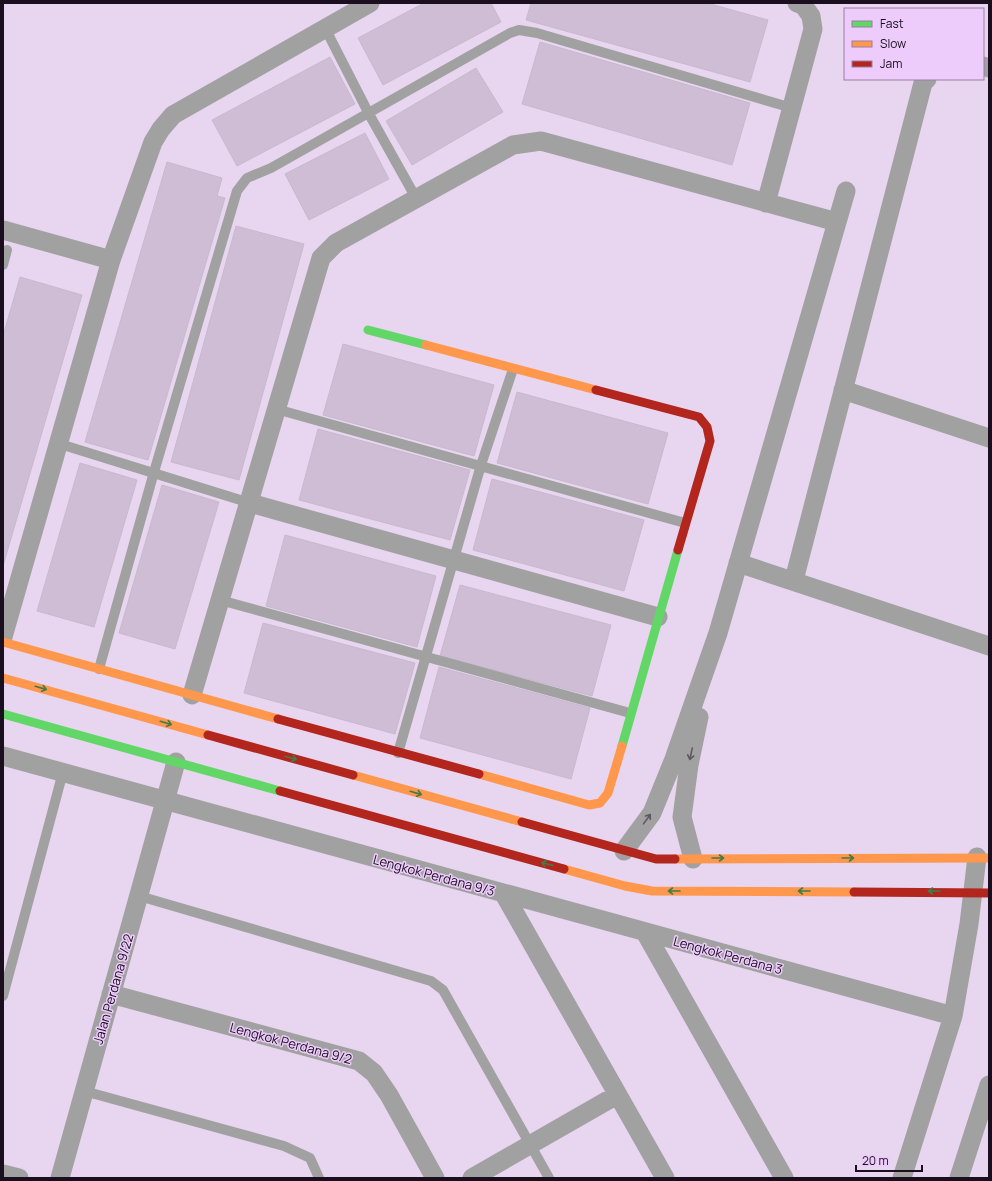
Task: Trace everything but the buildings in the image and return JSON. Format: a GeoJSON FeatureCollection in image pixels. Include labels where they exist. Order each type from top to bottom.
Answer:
{"type":"FeatureCollection","features":[{"type":"Feature","properties":{"kind":"street"},"geometry":{"type":"LineString","coordinates":[[3,637],[60,444],[111,260],[153,142],[160,129],[173,115],[326,30],[370,3]]}},
{"type":"Feature","properties":{"kind":"street"},"geometry":{"type":"LineString","coordinates":[[766,203],[813,29],[811,16],[803,5],[797,3]]}},
{"type":"Feature","properties":{"kind":"street"},"geometry":{"type":"LineString","coordinates":[[794,580],[923,83],[926,80]]}},
{"type":"Feature","properties":{"kind":"street"},"geometry":{"type":"LineString","coordinates":[[192,695],[250,503],[321,258],[336,243],[513,145],[541,141],[837,222]]}},
{"type":"Feature","properties":{"kind":"street"},"geometry":{"type":"LineString","coordinates":[[693,859],[682,817],[689,766],[718,634],[846,191]]}},
{"type":"Feature","properties":{"kind":"street"},"geometry":{"type":"LineString","coordinates":[[3,230],[111,260]]}},
{"type":"Feature","properties":{"kind":"street"},"geometry":{"type":"LineString","coordinates":[[3,642],[589,806],[600,803],[608,793],[710,441],[708,427],[699,417],[368,330]]}},
{"type":"Feature","properties":{"kind":"street"},"geometry":{"type":"LineString","coordinates":[[843,390],[989,438]]}},
{"type":"Feature","properties":{"kind":"street"},"geometry":{"type":"LineString","coordinates":[[250,503],[658,617]]}},
{"type":"Feature","properties":{"kind":"street"},"geometry":{"type":"LineString","coordinates":[[738,562],[989,646]]}},
{"type":"Feature","properties":{"kind":"street"},"geometry":{"type":"LineString","coordinates":[[624,851],[652,813],[674,759],[718,634]]}},
{"type":"Feature","properties":{"kind":"street"},"geometry":{"type":"LineString","coordinates":[[3,678],[656,859],[983,858],[981,892],[969,924],[953,1016],[902,1178]]}},
{"type":"Feature","properties":{"kind":"street"},"geometry":{"type":"LineString","coordinates":[[3,714],[626,886],[652,891],[981,892]]}},
{"type":"Feature","properties":{"kind":"street","name":"Lengkok Perdana 9/3"},"geometry":{"type":"LineString","coordinates":[[3,756],[504,894],[665,1178]]}},
{"type":"Feature","properties":{"kind":"street","name":"Jalan Perdana 9/22"},"geometry":{"type":"LineString","coordinates":[[60,1178],[176,762]]}},
{"type":"Feature","properties":{"kind":"street","name":"Lengkok Perdana 3"},"geometry":{"type":"LineString","coordinates":[[504,894],[953,1016]]}},
{"type":"Feature","properties":{"kind":"street"},"geometry":{"type":"LineString","coordinates":[[645,932],[784,1178]]}},
{"type":"Feature","properties":{"kind":"street","name":"Lengkok Perdana 9/2"},"geometry":{"type":"LineString","coordinates":[[111,994],[359,1061],[374,1073],[389,1095],[435,1178]]}},
{"type":"Feature","properties":{"kind":"street"},"geometry":{"type":"LineString","coordinates":[[959,1178],[989,1085]]}},
{"type":"Feature","properties":{"kind":"street"},"geometry":{"type":"LineString","coordinates":[[472,1178],[618,1095]]}},
{"type":"Feature","properties":{"kind":"street"},"geometry":{"type":"LineString","coordinates":[[3,1174],[19,1178]]}},
{"type":"Feature","properties":{"kind":"lane"},"geometry":{"type":"LineString","coordinates":[[326,30],[369,114],[416,198]]}},
{"type":"Feature","properties":{"kind":"lane"},"geometry":{"type":"LineString","coordinates":[[99,669],[154,472],[237,191],[246,178],[271,168],[510,33],[519,30],[537,33],[792,108]]}},
{"type":"Feature","properties":{"kind":"lane"},"geometry":{"type":"LineString","coordinates":[[3,265],[7,250]]}},
{"type":"Feature","properties":{"kind":"lane"},"geometry":{"type":"LineString","coordinates":[[398,753],[481,465],[512,369]]}},
{"type":"Feature","properties":{"kind":"lane"},"geometry":{"type":"LineString","coordinates":[[276,409],[685,523]]}},
{"type":"Feature","properties":{"kind":"lane"},"geometry":{"type":"LineString","coordinates":[[60,444],[250,503]]}},
{"type":"Feature","properties":{"kind":"lane"},"geometry":{"type":"LineString","coordinates":[[220,600],[630,713]]}},
{"type":"Feature","properties":{"kind":"lane"},"geometry":{"type":"LineString","coordinates":[[3,996],[63,772]]}},
{"type":"Feature","properties":{"kind":"lane"},"geometry":{"type":"LineString","coordinates":[[139,896],[431,981],[443,990],[549,1178]]}},
{"type":"Feature","properties":{"kind":"lane"},"geometry":{"type":"LineString","coordinates":[[84,1091],[284,1146],[310,1158],[319,1178]]}},
{"type":"Feature","properties":{"kind":"traffic: fast"},"geometry":{"type":"LineString","coordinates":[[368,330],[426,345]]}},
{"type":"Feature","properties":{"kind":"traffic: fast"},"geometry":{"type":"LineString","coordinates":[[622,746],[678,550]]}},
{"type":"Feature","properties":{"kind":"traffic: fast"},"geometry":{"type":"LineString","coordinates":[[3,714],[280,791]]}},
{"type":"Feature","properties":{"kind":"traffic: slow"},"geometry":{"type":"LineString","coordinates":[[426,345],[596,390]]}},
{"type":"Feature","properties":{"kind":"traffic: slow"},"geometry":{"type":"LineString","coordinates":[[3,642],[278,719]]}},
{"type":"Feature","properties":{"kind":"traffic: slow"},"geometry":{"type":"LineString","coordinates":[[3,678],[208,735]]}},
{"type":"Feature","properties":{"kind":"traffic: slow"},"geometry":{"type":"LineString","coordinates":[[479,774],[589,805],[600,803],[608,793],[622,746]]}},
{"type":"Feature","properties":{"kind":"traffic: slow"},"geometry":{"type":"LineString","coordinates":[[353,775],[522,822]]}},
{"type":"Feature","properties":{"kind":"traffic: slow"},"geometry":{"type":"LineString","coordinates":[[675,859],[989,858]]}},
{"type":"Feature","properties":{"kind":"traffic: slow"},"geometry":{"type":"LineString","coordinates":[[564,869],[625,886],[652,891],[854,892]]}},
{"type":"Feature","properties":{"kind":"traffic: jam"},"geometry":{"type":"LineString","coordinates":[[596,390],[699,417],[707,427],[710,441],[678,550]]}},
{"type":"Feature","properties":{"kind":"traffic: jam"},"geometry":{"type":"LineString","coordinates":[[278,719],[479,774]]}},
{"type":"Feature","properties":{"kind":"traffic: jam"},"geometry":{"type":"LineString","coordinates":[[208,735],[353,775]]}},
{"type":"Feature","properties":{"kind":"traffic: jam"},"geometry":{"type":"LineString","coordinates":[[280,791],[564,869]]}},
{"type":"Feature","properties":{"kind":"traffic: jam"},"geometry":{"type":"LineString","coordinates":[[522,822],[656,859],[675,859]]}},
{"type":"Feature","properties":{"kind":"traffic: jam"},"geometry":{"type":"LineString","coordinates":[[854,892],[989,893]]}}]}
